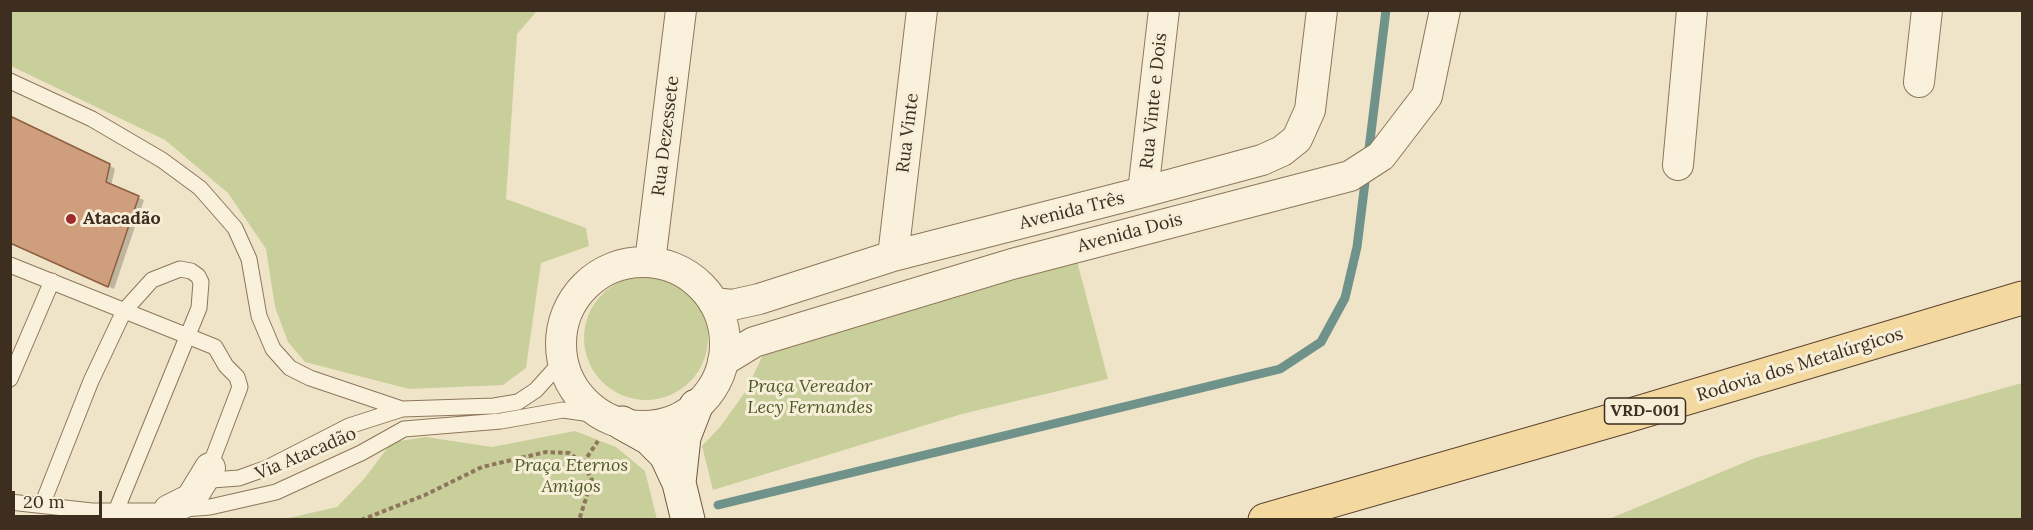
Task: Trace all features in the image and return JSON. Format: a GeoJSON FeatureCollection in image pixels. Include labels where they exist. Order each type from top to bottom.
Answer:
{"type":"FeatureCollection","features":[{"type":"Feature","properties":{"kind":"main road","name":"Rodovia dos Metalúrgicos"},"geometry":{"type":"LineString","coordinates":[[1265,519],[1627,416],[2022,298]]}},
{"type":"Feature","properties":{"kind":"street","name":"Rua Dezessete"},"geometry":{"type":"LineString","coordinates":[[650,262],[681,10]]}},
{"type":"Feature","properties":{"kind":"street","name":"Rua Vinte"},"geometry":{"type":"LineString","coordinates":[[893,256],[922,10]]}},
{"type":"Feature","properties":{"kind":"street","name":"Rua Vinte e Dois"},"geometry":{"type":"LineString","coordinates":[[1143,192],[1164,10]]}},
{"type":"Feature","properties":{"kind":"street","name":"Avenida Três"},"geometry":{"type":"LineString","coordinates":[[714,303],[732,305],[759,299],[893,256],[1262,160],[1282,151],[1297,139],[1310,110],[1322,10]]}},
{"type":"Feature","properties":{"kind":"street","name":"Avenida Dois"},"geometry":{"type":"LineString","coordinates":[[723,361],[754,342],[1012,264],[1350,176],[1381,156],[1427,96],[1445,10]]}},
{"type":"Feature","properties":{"kind":"street"},"geometry":{"type":"LineString","coordinates":[[1677,165],[1692,10]]}},
{"type":"Feature","properties":{"kind":"street"},"geometry":{"type":"LineString","coordinates":[[1919,82],[1927,10]]}},
{"type":"Feature","properties":{"kind":"street"},"geometry":{"type":"LineString","coordinates":[[617,422],[653,425],[669,422],[696,406],[708,393],[723,361],[724,331],[714,303],[698,282],[687,274],[663,264],[628,263],[608,270],[590,282],[575,298],[565,318],[561,339],[563,360],[569,380],[579,396],[617,422],[657,444],[672,464],[688,519]]}},
{"type":"Feature","properties":{"kind":"street"},"geometry":{"type":"LineString","coordinates":[[679,483],[684,436],[696,406]]}},
{"type":"Feature","properties":{"kind":"street"},"geometry":{"type":"LineString","coordinates":[[169,510],[191,499],[210,468]]}},
{"type":"Feature","properties":{"kind":"lane","name":"Via Atacadão"},"geometry":{"type":"LineString","coordinates":[[10,81],[93,119],[162,160],[200,188],[235,228],[249,259],[259,316],[273,349],[290,368],[310,378],[402,410]]}},
{"type":"Feature","properties":{"kind":"lane"},"geometry":{"type":"LineString","coordinates":[[10,265],[215,348],[226,366],[237,376],[240,387],[210,468]]}},
{"type":"Feature","properties":{"kind":"lane"},"geometry":{"type":"LineString","coordinates":[[42,505],[91,381],[124,311],[152,280],[180,269],[191,271],[198,276],[202,292],[199,308],[116,511]]}},
{"type":"Feature","properties":{"kind":"lane"},"geometry":{"type":"LineString","coordinates":[[10,379],[52,281]]}},
{"type":"Feature","properties":{"kind":"lane","name":"Via Atacadão"},"geometry":{"type":"LineString","coordinates":[[210,468],[208,474],[212,480],[239,478],[267,468],[349,426],[402,410],[494,406],[518,402],[536,390],[563,360]]}},
{"type":"Feature","properties":{"kind":"lane","name":"Via Atacadão"},"geometry":{"type":"LineString","coordinates":[[10,502],[116,511],[210,507],[276,492],[361,453],[404,429],[501,422],[563,410],[591,414],[617,422]]}},
{"type":"Feature","properties":{"kind":"path"},"geometry":{"type":"LineString","coordinates":[[361,519],[424,495],[482,466],[546,453],[569,453],[584,463],[592,480],[579,519]]}},
{"type":"Feature","properties":{"kind":"green space"},"geometry":{"type":"Polygon","coordinates":[[[10,11],[537,11],[517,34],[506,199],[586,228],[589,246],[541,263],[526,368],[503,385],[409,389],[305,362],[288,342],[275,307],[266,249],[228,193],[165,140],[11,66],[10,11]]]}},
{"type":"Feature","properties":{"kind":"green space","name":"Praça Vereador Lecy Fernandes"},"geometry":{"type":"Polygon","coordinates":[[[1077,261],[1108,379],[962,414],[713,490],[702,446],[720,427],[746,391],[767,346],[1077,261]]]}},
{"type":"Feature","properties":{"kind":"green space"},"geometry":{"type":"Polygon","coordinates":[[[646,276],[670,280],[690,294],[704,314],[708,338],[704,362],[690,382],[670,396],[646,400],[622,396],[602,382],[588,362],[584,338],[588,314],[602,294],[622,280],[646,276]]]}},
{"type":"Feature","properties":{"kind":"green space"},"geometry":{"type":"Polygon","coordinates":[[[2022,383],[2022,519],[1609,519],[1755,458],[2022,383]]]}},
{"type":"Feature","properties":{"kind":"green space","name":"Praça Eternos Amigos"},"geometry":{"type":"Polygon","coordinates":[[[575,431],[616,447],[645,471],[657,519],[280,520],[337,507],[364,479],[392,442],[426,437],[492,447],[575,431]]]}},
{"type":"Feature","properties":{"kind":"building","name":"Atacadão"},"geometry":{"type":"Polygon","coordinates":[[[10,116],[110,164],[106,182],[139,196],[108,287],[10,243],[10,116]]]}},
{"type":"Feature","properties":{"kind":"waterway"},"geometry":{"type":"LineString","coordinates":[[1368,157],[1386,10]]}},
{"type":"Feature","properties":{"kind":"waterway"},"geometry":{"type":"LineString","coordinates":[[718,505],[1280,369],[1321,342],[1345,298],[1357,247],[1366,174]]}},
{"type":"Feature","properties":{"kind":"place","name":"Atacadão"},"geometry":{"type":"Point","coordinates":[71,219]}}]}
